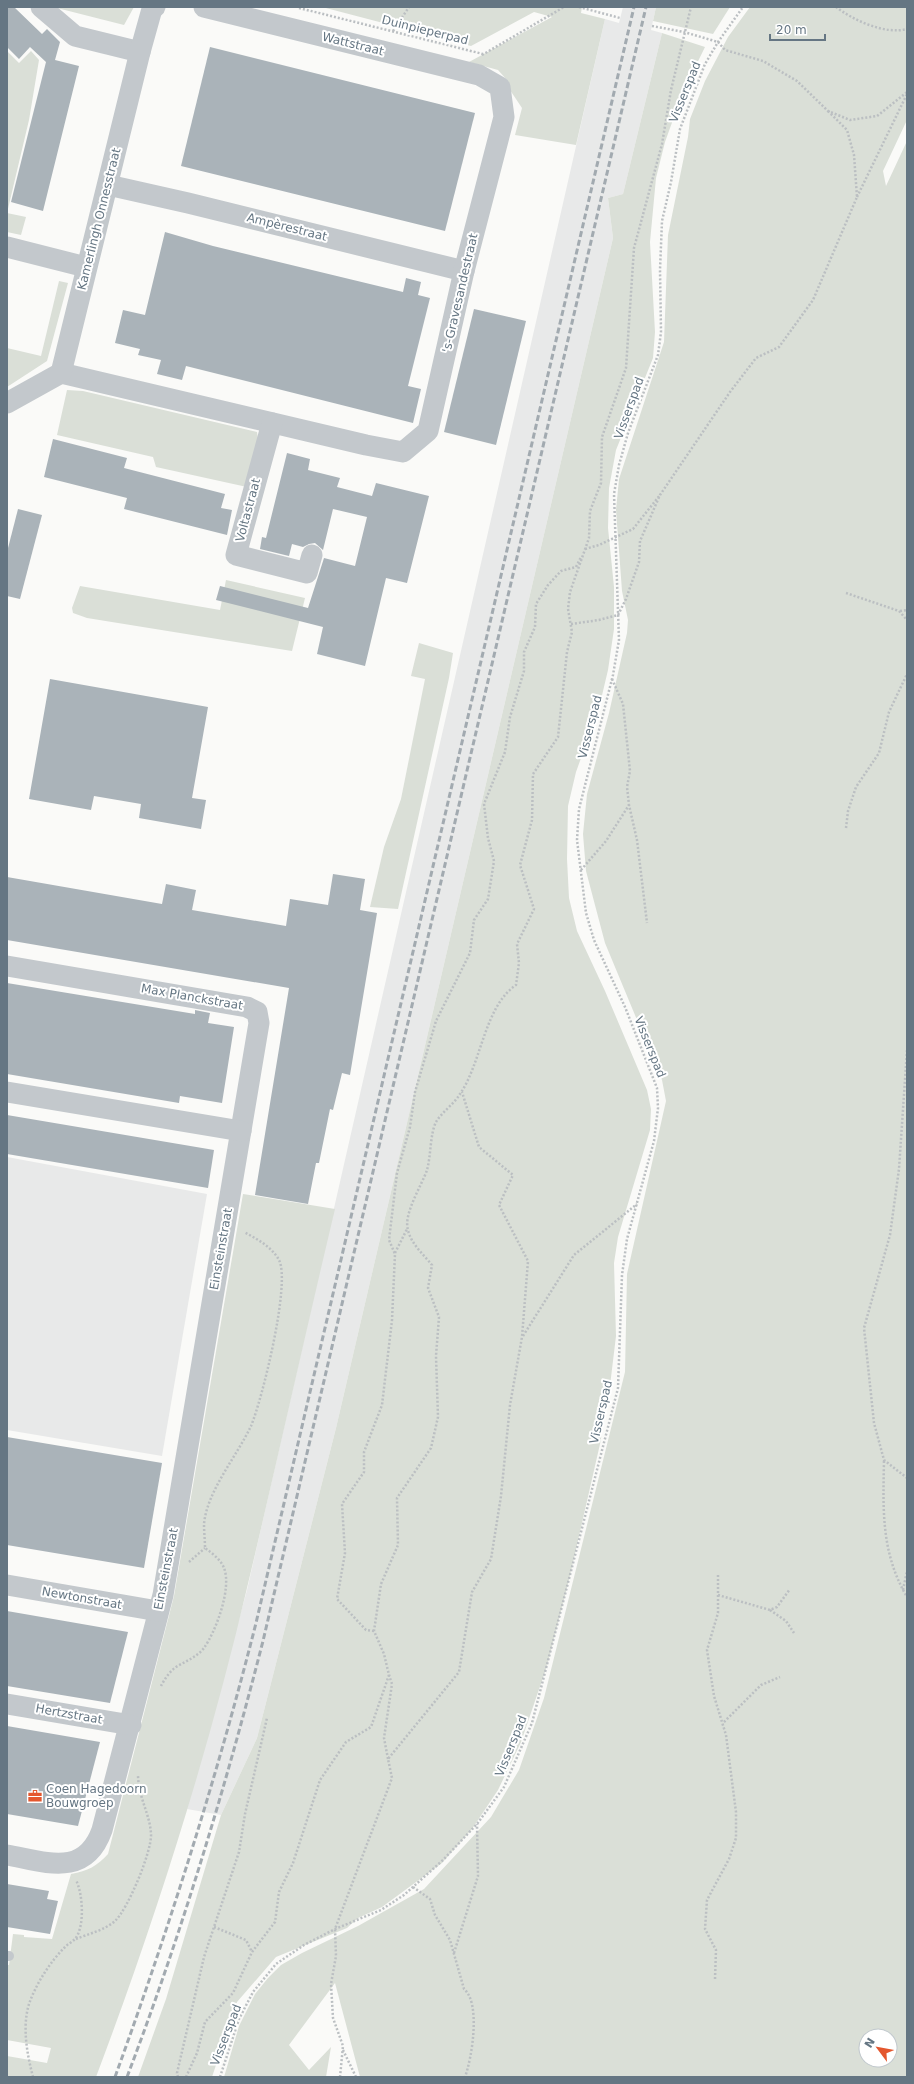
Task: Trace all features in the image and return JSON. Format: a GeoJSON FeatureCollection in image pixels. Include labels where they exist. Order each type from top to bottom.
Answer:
{"type":"FeatureCollection","features":[{"type":"Feature","properties":{"kind":"street"},"geometry":{"type":"LineString","coordinates":[[41,7],[75,36],[140,52]]}},
{"type":"Feature","properties":{"kind":"street","name":"Kamerlingh Onnesstraat"},"geometry":{"type":"LineString","coordinates":[[61,373],[140,52],[152,10],[155,7]]}},
{"type":"Feature","properties":{"kind":"street","name":"Wattstraat"},"geometry":{"type":"LineString","coordinates":[[204,7],[479,75],[500,87]]}},
{"type":"Feature","properties":{"kind":"street","name":"'s-Gravesandestraat"},"geometry":{"type":"LineString","coordinates":[[272,423],[403,452],[428,430],[464,271],[504,117],[500,87]]}},
{"type":"Feature","properties":{"kind":"street","name":"Ampèrestraat"},"geometry":{"type":"LineString","coordinates":[[108,185],[188,203],[464,271]]}},
{"type":"Feature","properties":{"kind":"street"},"geometry":{"type":"LineString","coordinates":[[7,247],[86,267]]}},
{"type":"Feature","properties":{"kind":"street"},"geometry":{"type":"LineString","coordinates":[[7,403],[61,373],[272,423]]}},
{"type":"Feature","properties":{"kind":"street","name":"Voltastraat"},"geometry":{"type":"LineString","coordinates":[[272,423],[236,555],[307,574],[312,554]]}},
{"type":"Feature","properties":{"kind":"street","name":"Max Planckstraat"},"geometry":{"type":"LineString","coordinates":[[7,966],[237,1004],[252,1009],[259,1016],[231,1192]]}},
{"type":"Feature","properties":{"kind":"street"},"geometry":{"type":"LineString","coordinates":[[7,1092],[241,1131]]}},
{"type":"Feature","properties":{"kind":"street","name":"Einsteinstraat"},"geometry":{"type":"LineString","coordinates":[[7,1855],[57,1864],[68,1863],[85,1857],[99,1840],[163,1595],[231,1192]]}},
{"type":"Feature","properties":{"kind":"street","name":"Newtonstraat"},"geometry":{"type":"LineString","coordinates":[[7,1585],[158,1611]]}},
{"type":"Feature","properties":{"kind":"street","name":"Hertzstraat"},"geometry":{"type":"LineString","coordinates":[[7,1704],[130,1725]]}},
{"type":"Feature","properties":{"kind":"path","name":"Duinpieperpad"},"geometry":{"type":"LineString","coordinates":[[293,7],[483,54],[564,7]]}},
{"type":"Feature","properties":{"kind":"path"},"geometry":{"type":"LineString","coordinates":[[392,31],[409,7]]}},
{"type":"Feature","properties":{"kind":"path"},"geometry":{"type":"LineString","coordinates":[[579,7],[620,18]]}},
{"type":"Feature","properties":{"kind":"path"},"geometry":{"type":"LineString","coordinates":[[374,1631],[366,1630],[337,1599],[345,1553],[342,1504],[364,1472],[364,1452],[382,1405],[392,1320],[395,1254],[407,1229],[409,1213],[427,1169],[436,1122],[462,1092],[482,1046],[491,1016],[506,992],[516,985],[519,963],[517,944],[534,909],[520,865],[532,820],[533,774],[558,737],[571,624],[568,608],[570,592],[589,538],[590,511],[601,483],[602,437],[626,368],[634,248],[662,144],[684,32],[691,7]]}},
{"type":"Feature","properties":{"kind":"path","name":"Visserspad"},"geometry":{"type":"LineString","coordinates":[[220,2077],[239,2019],[253,1992],[276,1964],[304,1945],[335,1929],[381,1910],[413,1886],[443,1860],[477,1824],[504,1787],[532,1722],[618,1388],[622,1275],[627,1239],[654,1140],[658,1108],[657,1088],[625,1007],[594,940],[586,912],[577,840],[579,809],[612,679],[619,640],[614,494],[619,465],[659,347],[661,332],[660,270],[662,221],[671,182],[680,129],[695,87],[718,42],[743,7]]}},
{"type":"Feature","properties":{"kind":"path"},"geometry":{"type":"LineString","coordinates":[[836,7],[846,15],[875,27],[907,29]]}},
{"type":"Feature","properties":{"kind":"path"},"geometry":{"type":"LineString","coordinates":[[652,26],[684,32],[718,42],[725,50],[763,61],[796,81],[847,130],[854,155],[857,197]]}},
{"type":"Feature","properties":{"kind":"path","name":"Duinpieperpad"},"geometry":{"type":"LineString","coordinates":[[479,75],[483,54]]}},
{"type":"Feature","properties":{"kind":"path"},"geometry":{"type":"LineString","coordinates":[[828,111],[850,120],[877,116],[907,93]]}},
{"type":"Feature","properties":{"kind":"path"},"geometry":{"type":"LineString","coordinates":[[395,1254],[389,1240],[397,1173],[410,1127],[415,1092],[436,1021],[470,953],[474,920],[488,899],[494,861],[488,838],[484,804],[505,752],[510,717],[524,671],[524,652],[534,627],[536,604],[548,585],[561,571],[576,567],[585,549],[599,545],[633,529],[660,495],[730,392],[756,358],[779,347],[813,300],[857,197],[907,93]]}},
{"type":"Feature","properties":{"kind":"path"},"geometry":{"type":"LineString","coordinates":[[571,624],[599,620],[618,615],[626,599],[639,562],[640,541],[660,495]]}},
{"type":"Feature","properties":{"kind":"path"},"geometry":{"type":"LineString","coordinates":[[846,593],[899,611],[907,610]]}},
{"type":"Feature","properties":{"kind":"path"},"geometry":{"type":"LineString","coordinates":[[899,611],[907,620]]}},
{"type":"Feature","properties":{"kind":"path"},"geometry":{"type":"LineString","coordinates":[[846,828],[848,811],[856,787],[878,753],[889,712],[907,674]]}},
{"type":"Feature","properties":{"kind":"path"},"geometry":{"type":"LineString","coordinates":[[612,679],[623,704],[630,771],[627,787],[628,805],[637,840],[647,923]]}},
{"type":"Feature","properties":{"kind":"path"},"geometry":{"type":"LineString","coordinates":[[581,870],[606,841],[628,805]]}},
{"type":"Feature","properties":{"kind":"path"},"geometry":{"type":"LineString","coordinates":[[907,1050],[899,1169],[890,1235],[864,1328],[874,1423],[884,1460],[885,1534],[899,1585],[907,1597]]}},
{"type":"Feature","properties":{"kind":"path"},"geometry":{"type":"LineString","coordinates":[[388,1760],[459,1672],[472,1592],[491,1559],[501,1496],[510,1406],[522,1337],[528,1261],[499,1205],[513,1175],[479,1147],[462,1092]]}},
{"type":"Feature","properties":{"kind":"path"},"geometry":{"type":"LineString","coordinates":[[522,1337],[574,1255],[637,1204]]}},
{"type":"Feature","properties":{"kind":"path"},"geometry":{"type":"LineString","coordinates":[[160,1688],[175,1668],[197,1655],[204,1647],[222,1607],[226,1580],[224,1568],[213,1554],[205,1548],[204,1523],[208,1507],[251,1424],[273,1348],[281,1282],[280,1262],[262,1243],[226,1222]]}},
{"type":"Feature","properties":{"kind":"path"},"geometry":{"type":"LineString","coordinates":[[356,2077],[342,2049],[333,2018],[331,1984],[336,1956],[335,1929],[392,1778],[384,1738],[392,1684],[384,1654],[374,1631],[381,1584],[398,1545],[397,1498],[430,1448],[438,1417],[436,1356],[439,1317],[428,1288],[432,1265],[414,1243],[407,1229]]}},
{"type":"Feature","properties":{"kind":"path"},"geometry":{"type":"LineString","coordinates":[[884,1460],[907,1478]]}},
{"type":"Feature","properties":{"kind":"path"},"geometry":{"type":"LineString","coordinates":[[903,1590],[907,1571]]}},
{"type":"Feature","properties":{"kind":"path"},"geometry":{"type":"LineString","coordinates":[[715,1979],[716,1950],[705,1929],[707,1900],[730,1859],[736,1838],[736,1812],[724,1722],[714,1696],[707,1650],[718,1613],[718,1574]]}},
{"type":"Feature","properties":{"kind":"path"},"geometry":{"type":"LineString","coordinates":[[770,1610],[777,1607],[790,1589]]}},
{"type":"Feature","properties":{"kind":"path"},"geometry":{"type":"LineString","coordinates":[[718,1595],[770,1610],[786,1621],[794,1633]]}},
{"type":"Feature","properties":{"kind":"path"},"geometry":{"type":"LineString","coordinates":[[186,2077],[198,2053],[205,2022],[233,1993],[252,1952],[275,1922],[279,1892],[293,1863],[320,1780],[346,1742],[371,1727],[389,1675]]}},
{"type":"Feature","properties":{"kind":"path"},"geometry":{"type":"LineString","coordinates":[[724,1722],[761,1685],[780,1678]]}},
{"type":"Feature","properties":{"kind":"path"},"geometry":{"type":"LineString","coordinates":[[178,2077],[177,2073],[204,1957],[239,1852],[245,1814],[267,1718]]}},
{"type":"Feature","properties":{"kind":"path"},"geometry":{"type":"LineString","coordinates":[[33,2077],[25,2027],[29,2004],[45,1974],[56,1958],[76,1938],[108,1926],[116,1920],[125,1906],[146,1860],[151,1832],[138,1787],[139,1767]]}},
{"type":"Feature","properties":{"kind":"path"},"geometry":{"type":"LineString","coordinates":[[454,1953],[478,1876],[477,1824]]}},
{"type":"Feature","properties":{"kind":"path"},"geometry":{"type":"LineString","coordinates":[[68,1863],[80,1888],[82,1902],[81,1920],[76,1938]]}},
{"type":"Feature","properties":{"kind":"path"},"geometry":{"type":"LineString","coordinates":[[413,1886],[430,1899],[435,1915],[450,1940],[464,1989],[470,1994],[475,2022],[465,2077]]}},
{"type":"Feature","properties":{"kind":"path"},"geometry":{"type":"LineString","coordinates":[[214,1927],[246,1940],[252,1952]]}},
{"type":"Feature","properties":{"kind":"path"},"geometry":{"type":"LineString","coordinates":[[340,2077],[342,2049]]}},
{"type":"Feature","properties":{"kind":"shaded area"},"geometry":{"type":"Polygon","coordinates":[[[53,7],[134,7],[124,25],[53,7]]]}},
{"type":"Feature","properties":{"kind":"shaded area"},"geometry":{"type":"Polygon","coordinates":[[[322,7],[582,7],[581,13],[605,19],[576,145],[515,135],[522,108],[510,90],[507,80],[498,70],[469,62],[552,17],[534,12],[471,46],[322,7]]]}},
{"type":"Feature","properties":{"kind":"shaded area"},"geometry":{"type":"Polygon","coordinates":[[[623,7],[656,7],[651,30],[662,33],[623,194],[608,198],[613,238],[336,1428],[257,1738],[221,1815],[187,1809],[247,1590],[605,19],[619,23],[623,7]]]}},
{"type":"Feature","properties":{"kind":"shaded area"},"geometry":{"type":"Polygon","coordinates":[[[656,7],[730,7],[713,34],[653,21],[656,7]]]}},
{"type":"Feature","properties":{"kind":"shaded area"},"geometry":{"type":"Polygon","coordinates":[[[750,7],[907,7],[907,120],[883,171],[886,186],[907,141],[907,2077],[360,2077],[335,1983],[289,2045],[309,2070],[331,2047],[326,2077],[224,2077],[239,2026],[255,1994],[268,1978],[281,1965],[302,1953],[358,1926],[424,1889],[491,1817],[519,1770],[544,1698],[625,1372],[627,1274],[666,1101],[662,1080],[605,943],[586,871],[583,834],[587,794],[609,713],[627,633],[628,620],[622,591],[616,510],[619,479],[664,342],[668,235],[688,137],[690,119],[705,81],[728,37],[750,7]]]}},
{"type":"Feature","properties":{"kind":"shaded area"},"geometry":{"type":"Polygon","coordinates":[[[662,33],[705,47],[683,92],[665,142],[656,178],[650,242],[655,332],[653,358],[616,450],[609,488],[608,528],[614,587],[614,629],[608,670],[599,708],[576,772],[568,806],[567,859],[569,898],[577,931],[605,991],[647,1090],[651,1109],[650,1130],[618,1237],[614,1263],[616,1336],[609,1394],[600,1444],[569,1580],[547,1666],[521,1742],[498,1790],[472,1829],[442,1863],[382,1907],[358,1918],[347,1928],[276,1957],[237,2002],[212,2077],[138,2077],[166,1999],[221,1815],[257,1738],[336,1428],[613,238],[608,198],[623,194],[662,33]]]}},
{"type":"Feature","properties":{"kind":"shaded area"},"geometry":{"type":"Polygon","coordinates":[[[7,51],[19,63],[31,51],[39,60],[29,120],[7,213],[7,51]]]}},
{"type":"Feature","properties":{"kind":"shaded area"},"geometry":{"type":"Polygon","coordinates":[[[7,213],[26,217],[21,235],[7,232],[7,213]]]}},
{"type":"Feature","properties":{"kind":"shaded area"},"geometry":{"type":"Polygon","coordinates":[[[59,281],[68,283],[47,361],[7,387],[7,348],[41,356],[59,281]]]}},
{"type":"Feature","properties":{"kind":"shaded area"},"geometry":{"type":"Polygon","coordinates":[[[67,390],[83,391],[257,432],[258,439],[247,487],[156,467],[153,457],[57,435],[67,390]]]}},
{"type":"Feature","properties":{"kind":"shaded area"},"geometry":{"type":"Polygon","coordinates":[[[226,580],[305,598],[292,651],[87,618],[73,613],[72,608],[80,586],[220,610],[226,580]]]}},
{"type":"Feature","properties":{"kind":"shaded area"},"geometry":{"type":"Polygon","coordinates":[[[419,643],[453,653],[449,678],[398,909],[370,907],[384,847],[401,799],[425,679],[411,676],[419,643]]]}},
{"type":"Feature","properties":{"kind":"shaded area"},"geometry":{"type":"Polygon","coordinates":[[[7,1157],[207,1194],[162,1456],[7,1430],[7,1157]]]}},
{"type":"Feature","properties":{"kind":"shaded area"},"geometry":{"type":"Polygon","coordinates":[[[243,1194],[335,1209],[232,1650],[198,1774],[160,1896],[96,2077],[7,2077],[7,2056],[47,2063],[51,2048],[7,2040],[7,1965],[9,1965],[13,1934],[24,1935],[24,1937],[52,1939],[71,1874],[92,1867],[108,1854],[174,1596],[243,1194]]]}},
{"type":"Feature","properties":{"kind":"building"},"geometry":{"type":"Polygon","coordinates":[[[7,7],[14,7],[42,34],[47,29],[60,42],[55,60],[79,66],[43,211],[11,202],[46,62],[30,47],[19,59],[7,47],[7,7]]]}},
{"type":"Feature","properties":{"kind":"building"},"geometry":{"type":"Polygon","coordinates":[[[210,47],[475,113],[445,231],[181,166],[210,47]]]}},
{"type":"Feature","properties":{"kind":"building"},"geometry":{"type":"Polygon","coordinates":[[[165,232],[213,246],[403,292],[406,278],[421,282],[418,295],[430,298],[408,386],[421,389],[413,423],[186,366],[182,380],[157,374],[161,360],[138,355],[140,349],[115,343],[123,310],[145,315],[165,232]]]}},
{"type":"Feature","properties":{"kind":"building"},"geometry":{"type":"Polygon","coordinates":[[[474,309],[526,321],[496,445],[444,432],[474,309]]]}},
{"type":"Feature","properties":{"kind":"building"},"geometry":{"type":"Polygon","coordinates":[[[53,439],[127,458],[124,468],[225,494],[221,508],[232,510],[227,535],[124,509],[127,498],[44,477],[53,439]]]}},
{"type":"Feature","properties":{"kind":"building"},"geometry":{"type":"Polygon","coordinates":[[[287,453],[310,459],[308,470],[340,478],[337,487],[372,496],[376,483],[429,496],[407,583],[386,578],[365,666],[317,654],[323,627],[216,600],[220,586],[308,608],[324,558],[355,566],[367,517],[333,509],[323,550],[315,543],[303,547],[292,544],[289,556],[260,549],[262,537],[266,538],[287,453]]]}},
{"type":"Feature","properties":{"kind":"building"},"geometry":{"type":"Polygon","coordinates":[[[18,509],[42,515],[20,599],[7,596],[7,552],[18,509]]]}},
{"type":"Feature","properties":{"kind":"building"},"geometry":{"type":"Polygon","coordinates":[[[50,679],[208,707],[192,798],[206,800],[201,829],[139,818],[141,804],[94,796],[91,810],[29,799],[50,679]]]}},
{"type":"Feature","properties":{"kind":"building"},"geometry":{"type":"Polygon","coordinates":[[[333,874],[365,879],[360,910],[377,913],[350,1075],[342,1073],[333,1110],[330,1109],[319,1163],[316,1163],[308,1204],[255,1195],[289,988],[7,940],[7,877],[162,904],[166,884],[196,890],[192,910],[286,926],[290,899],[328,905],[333,874]]]}},
{"type":"Feature","properties":{"kind":"building"},"geometry":{"type":"Polygon","coordinates":[[[7,983],[195,1014],[195,1010],[210,1013],[208,1023],[234,1027],[222,1103],[180,1096],[179,1103],[7,1074],[7,983]]]}},
{"type":"Feature","properties":{"kind":"building"},"geometry":{"type":"Polygon","coordinates":[[[7,1115],[214,1150],[208,1188],[7,1154],[7,1115]]]}},
{"type":"Feature","properties":{"kind":"building"},"geometry":{"type":"Polygon","coordinates":[[[7,1437],[162,1463],[144,1568],[7,1545],[7,1437]]]}},
{"type":"Feature","properties":{"kind":"building"},"geometry":{"type":"Polygon","coordinates":[[[7,1611],[128,1632],[110,1703],[7,1686],[7,1611]]]}},
{"type":"Feature","properties":{"kind":"building"},"geometry":{"type":"Polygon","coordinates":[[[7,1726],[100,1742],[78,1826],[7,1814],[7,1726]]]}},
{"type":"Feature","properties":{"kind":"building"},"geometry":{"type":"Polygon","coordinates":[[[7,1884],[49,1891],[47,1899],[58,1901],[50,1934],[7,1927],[7,1884]]]}},
{"type":"Feature","properties":{"kind":"railway"},"geometry":{"type":"LineString","coordinates":[[115,2077],[191,1852],[225,1738],[256,1623],[634,7]]}},
{"type":"Feature","properties":{"kind":"railway"},"geometry":{"type":"LineString","coordinates":[[127,2077],[184,1916],[218,1807],[263,1641],[646,7]]}},
{"type":"Feature","properties":{"kind":"place","name":"Coen Hagedoorn Bouwgroep"},"geometry":{"type":"Point","coordinates":[35,1796]}}]}
